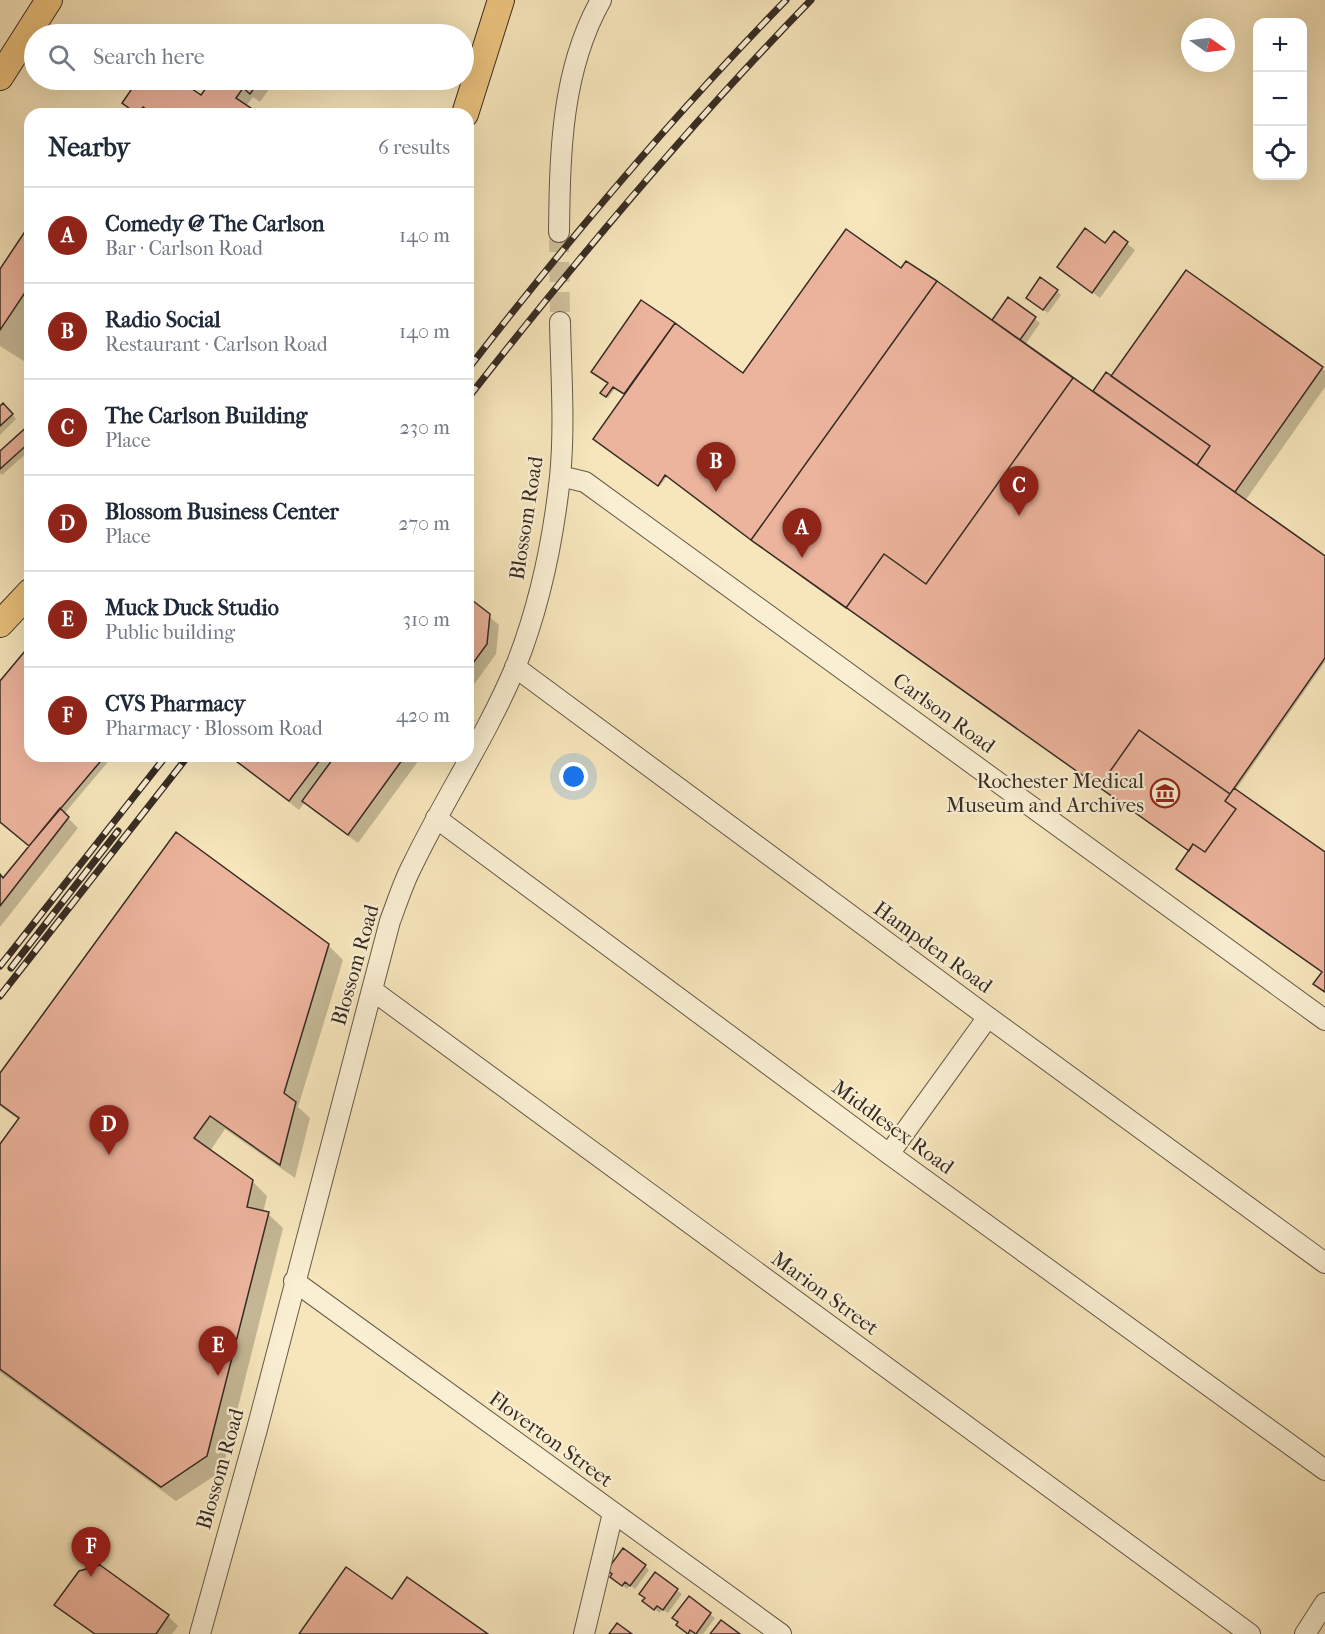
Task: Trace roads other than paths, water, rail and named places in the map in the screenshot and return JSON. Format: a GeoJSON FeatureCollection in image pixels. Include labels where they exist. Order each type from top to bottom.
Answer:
{"type":"FeatureCollection","features":[{"type":"Feature","properties":{"kind":"main road"},"geometry":{"type":"LineString","coordinates":[[34,24],[49,0]]}},
{"type":"Feature","properties":{"kind":"main road"},"geometry":{"type":"LineString","coordinates":[[474,86],[501,0]]}},
{"type":"Feature","properties":{"kind":"main road"},"geometry":{"type":"LineString","coordinates":[[0,77],[24,39]]}},
{"type":"Feature","properties":{"kind":"main road"},"geometry":{"type":"LineString","coordinates":[[467,108],[473,90]]}},
{"type":"Feature","properties":{"kind":"main road"},"geometry":{"type":"LineString","coordinates":[[0,624],[24,598]]}},
{"type":"Feature","properties":{"kind":"street"},"geometry":{"type":"LineString","coordinates":[[558,232],[562,126],[580,49],[601,0]]}},
{"type":"Feature","properties":{"kind":"street","name":"Blossom Road"},"geometry":{"type":"LineString","coordinates":[[474,751],[515,667],[544,575],[560,476],[561,322]]}},
{"type":"Feature","properties":{"kind":"street","name":"Carlson Road"},"geometry":{"type":"LineString","coordinates":[[560,476],[585,482],[1325,1020]]}},
{"type":"Feature","properties":{"kind":"street","name":"Hampden Road"},"geometry":{"type":"LineString","coordinates":[[515,667],[1325,1263]]}},
{"type":"Feature","properties":{"kind":"street","name":"Blossom Road"},"geometry":{"type":"LineString","coordinates":[[200,1634],[257,1429],[294,1281],[394,910],[410,868],[468,762]]}},
{"type":"Feature","properties":{"kind":"street","name":"Middlesex Road"},"geometry":{"type":"LineString","coordinates":[[436,818],[889,1154],[1325,1470]]}},
{"type":"Feature","properties":{"kind":"street","name":"Marion Street"},"geometry":{"type":"LineString","coordinates":[[372,990],[1250,1634]]}},
{"type":"Feature","properties":{"kind":"street"},"geometry":{"type":"LineString","coordinates":[[889,1154],[988,1017]]}},
{"type":"Feature","properties":{"kind":"street","name":"Floverton Street"},"geometry":{"type":"LineString","coordinates":[[294,1281],[781,1634]]}},
{"type":"Feature","properties":{"kind":"street"},"geometry":{"type":"LineString","coordinates":[[584,1634],[613,1513]]}},
{"type":"Feature","properties":{"kind":"street"},"geometry":{"type":"LineString","coordinates":[[1305,1634],[1325,1603]]}},
{"type":"Feature","properties":{"kind":"tunnel"},"geometry":{"type":"LineString","coordinates":[[559,232],[560,322]]}},
{"type":"Feature","properties":{"kind":"railway"},"geometry":{"type":"LineString","coordinates":[[474,362],[622,180],[786,0]]}},
{"type":"Feature","properties":{"kind":"railway"},"geometry":{"type":"LineString","coordinates":[[474,390],[634,194],[811,0]]}},
{"type":"Feature","properties":{"kind":"railway"},"geometry":{"type":"LineString","coordinates":[[0,966],[161,762]]}},
{"type":"Feature","properties":{"kind":"railway"},"geometry":{"type":"LineString","coordinates":[[0,996],[183,762]]}},
{"type":"Feature","properties":{"kind":"railway"},"geometry":{"type":"LineString","coordinates":[[11,968],[118,831]]}},
{"type":"Feature","properties":{"kind":"place","name":"Radio Social"},"geometry":{"type":"Point","coordinates":[716,492]}},
{"type":"Feature","properties":{"kind":"place","name":"The Carlson Building"},"geometry":{"type":"Point","coordinates":[1019,516]}},
{"type":"Feature","properties":{"kind":"place","name":"Comedy @ The Carlson"},"geometry":{"type":"Point","coordinates":[802,558]}},
{"type":"Feature","properties":{"kind":"place","name":"Rochester Medical Museum and Archives"},"geometry":{"type":"Point","coordinates":[1165,793]}},
{"type":"Feature","properties":{"kind":"place","name":"Blossom Business Center"},"geometry":{"type":"Point","coordinates":[109,1155]}},
{"type":"Feature","properties":{"kind":"place","name":"Muck Duck Studio"},"geometry":{"type":"Point","coordinates":[218,1376]}},
{"type":"Feature","properties":{"kind":"place","name":"CVS Pharmacy"},"geometry":{"type":"Point","coordinates":[91,1577]}}]}
